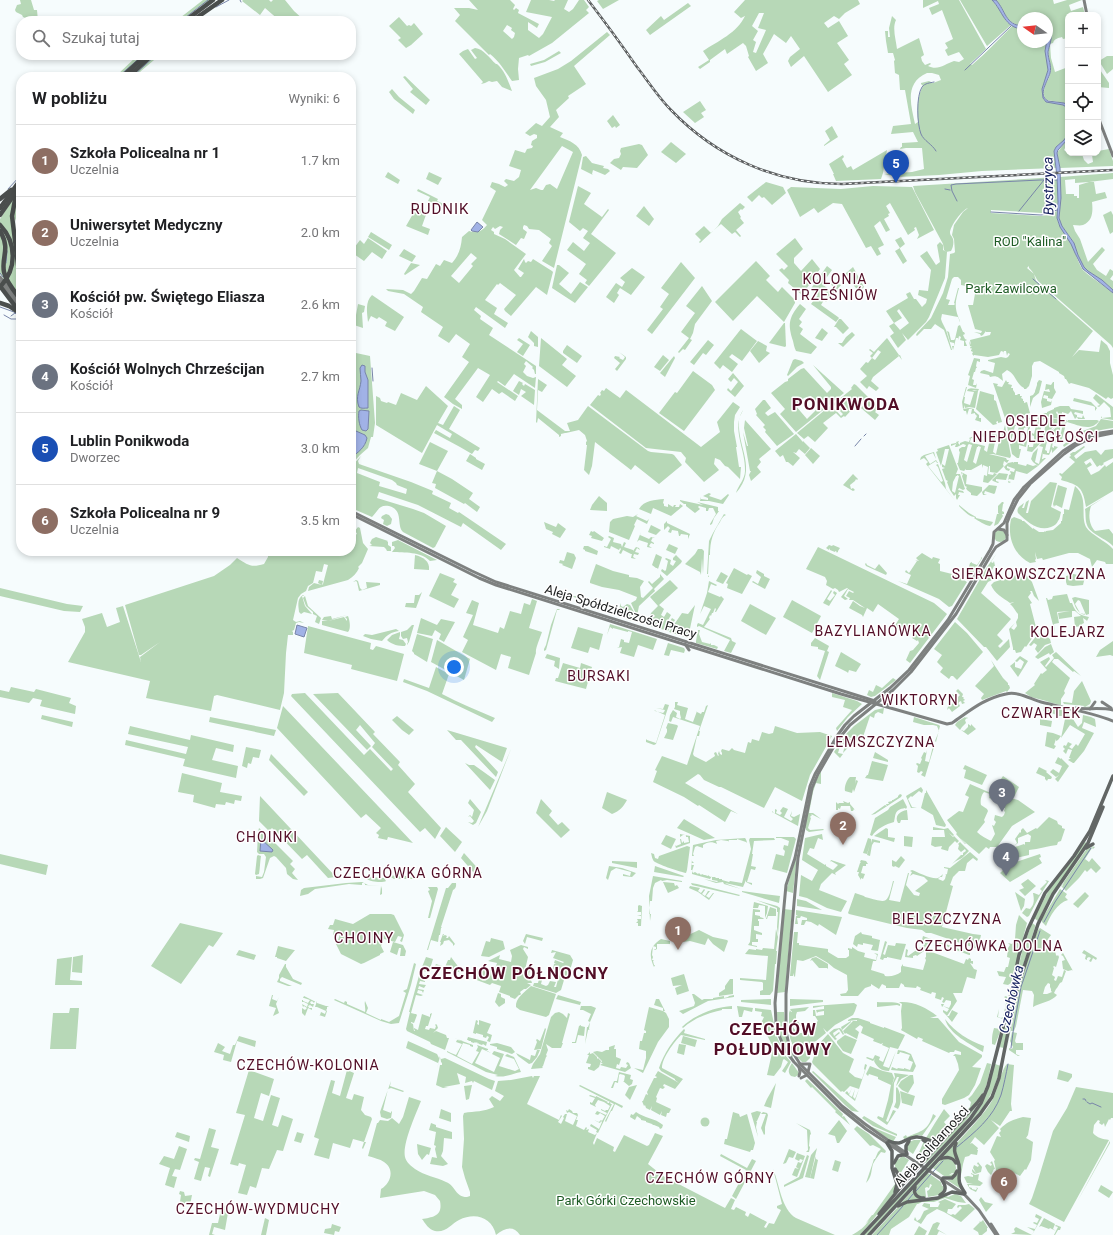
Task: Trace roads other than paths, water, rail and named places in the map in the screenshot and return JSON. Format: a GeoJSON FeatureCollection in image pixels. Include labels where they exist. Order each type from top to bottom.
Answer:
{"type":"FeatureCollection","features":[{"type":"Feature","properties":{"kind":"highway"},"geometry":{"type":"LineString","coordinates":[[192,16],[213,0]]}},
{"type":"Feature","properties":{"kind":"highway"},"geometry":{"type":"LineString","coordinates":[[199,16],[222,0]]}},
{"type":"Feature","properties":{"kind":"highway"},"geometry":{"type":"LineString","coordinates":[[127,72],[141,60]]}},
{"type":"Feature","properties":{"kind":"highway"},"geometry":{"type":"LineString","coordinates":[[133,72],[147,60]]}},
{"type":"Feature","properties":{"kind":"highway"},"geometry":{"type":"LineString","coordinates":[[0,199],[15,187]]}},
{"type":"Feature","properties":{"kind":"highway"},"geometry":{"type":"LineString","coordinates":[[0,208],[15,187]]}},
{"type":"Feature","properties":{"kind":"highway"},"geometry":{"type":"LineString","coordinates":[[0,215],[16,194]]}},
{"type":"Feature","properties":{"kind":"highway"},"geometry":{"type":"LineString","coordinates":[[16,199],[12,220],[16,251]]}},
{"type":"Feature","properties":{"kind":"highway"},"geometry":{"type":"LineString","coordinates":[[0,225],[6,233],[12,247],[12,261],[9,273],[0,287],[16,308]]}},
{"type":"Feature","properties":{"kind":"highway"},"geometry":{"type":"LineString","coordinates":[[0,231],[5,244],[6,253],[3,268],[4,274],[16,293]]}},
{"type":"Feature","properties":{"kind":"highway"},"geometry":{"type":"LineString","coordinates":[[0,303],[16,312]]}},
{"type":"Feature","properties":{"kind":"main road"},"geometry":{"type":"LineString","coordinates":[[1084,0],[1086,12]]}},
{"type":"Feature","properties":{"kind":"main road"},"geometry":{"type":"LineString","coordinates":[[1099,120],[1113,156]]}},
{"type":"Feature","properties":{"kind":"main road"},"geometry":{"type":"LineString","coordinates":[[0,277],[16,298]]}},
{"type":"Feature","properties":{"kind":"main road"},"geometry":{"type":"LineString","coordinates":[[0,281],[16,302]]}},
{"type":"Feature","properties":{"kind":"main road"},"geometry":{"type":"LineString","coordinates":[[997,1235],[981,1210],[964,1194],[862,1126],[846,1113],[789,1056],[782,1044],[778,1032],[775,1007],[786,885],[795,858],[807,796],[812,780],[841,730],[851,718],[873,702],[907,673],[944,626],[990,550],[994,532],[1004,522],[1014,500],[1024,487],[1067,450],[1086,437],[1100,433],[1113,432]]}},
{"type":"Feature","properties":{"kind":"main road"},"geometry":{"type":"LineString","coordinates":[[799,1065],[810,1064],[807,1073],[800,1077],[799,1065],[792,1052],[786,1034],[786,998],[793,906],[800,846],[810,794],[815,780],[841,735],[852,723],[888,695],[906,678],[945,629],[995,548],[1006,541],[1008,536],[1008,518],[1013,507],[1033,482],[1067,450]]}},
{"type":"Feature","properties":{"kind":"main road","name":"Aleja Spółdzielczości Pracy"},"geometry":{"type":"LineString","coordinates":[[356,514],[483,577],[893,708]]}},
{"type":"Feature","properties":{"kind":"main road","name":"Aleja Spółdzielczości Pracy"},"geometry":{"type":"LineString","coordinates":[[356,516],[487,581],[686,643],[692,642],[873,702]]}},
{"type":"Feature","properties":{"kind":"main road"},"geometry":{"type":"LineString","coordinates":[[998,529],[1004,530],[1008,536]]}},
{"type":"Feature","properties":{"kind":"main road"},"geometry":{"type":"LineString","coordinates":[[993,539],[996,543],[1001,544]]}},
{"type":"Feature","properties":{"kind":"main road"},"geometry":{"type":"LineString","coordinates":[[554,600],[558,597]]}},
{"type":"Feature","properties":{"kind":"main road"},"geometry":{"type":"LineString","coordinates":[[686,643],[689,650]]}},
{"type":"Feature","properties":{"kind":"main road","name":"Aleja Spółdzielczości Pracy"},"geometry":{"type":"LineString","coordinates":[[878,703],[947,724],[952,723],[981,702],[1005,694],[1020,695],[1037,701],[1068,708]]}},
{"type":"Feature","properties":{"kind":"main road"},"geometry":{"type":"LineString","coordinates":[[888,695],[886,701],[888,706]]}},
{"type":"Feature","properties":{"kind":"main road"},"geometry":{"type":"LineString","coordinates":[[862,699],[864,705],[862,710]]}},
{"type":"Feature","properties":{"kind":"main road"},"geometry":{"type":"LineString","coordinates":[[1090,709],[1095,702]]}},
{"type":"Feature","properties":{"kind":"main road"},"geometry":{"type":"LineString","coordinates":[[1102,702],[1113,710]]}},
{"type":"Feature","properties":{"kind":"main road"},"geometry":{"type":"LineString","coordinates":[[1068,708],[1105,708],[1113,710]]}},
{"type":"Feature","properties":{"kind":"main road"},"geometry":{"type":"LineString","coordinates":[[1068,708],[1113,721]]}},
{"type":"Feature","properties":{"kind":"main road"},"geometry":{"type":"LineString","coordinates":[[1097,708],[1098,716]]}},
{"type":"Feature","properties":{"kind":"main road"},"geometry":{"type":"LineString","coordinates":[[1104,718],[1106,712],[1105,708]]}},
{"type":"Feature","properties":{"kind":"main road"},"geometry":{"type":"LineString","coordinates":[[1102,722],[1108,719]]}},
{"type":"Feature","properties":{"kind":"main road"},"geometry":{"type":"LineString","coordinates":[[1091,843],[1094,826],[1113,776]]}},
{"type":"Feature","properties":{"kind":"main road"},"geometry":{"type":"LineString","coordinates":[[1091,843],[1088,835],[1094,826],[1113,782]]}},
{"type":"Feature","properties":{"kind":"main road","name":"Aleja Solidarności"},"geometry":{"type":"LineString","coordinates":[[862,1235],[970,1119],[981,1103],[988,1086],[995,1059],[1022,944],[1032,918],[1049,887],[1050,880],[1058,876],[1088,835]]}},
{"type":"Feature","properties":{"kind":"main road","name":"Aleja Solidarności"},"geometry":{"type":"LineString","coordinates":[[869,1235],[957,1140],[990,1101],[997,1085],[1005,1053],[1016,992],[1036,929],[1049,901],[1085,848],[1091,843]]}},
{"type":"Feature","properties":{"kind":"main road"},"geometry":{"type":"LineString","coordinates":[[866,1231],[892,1197],[977,1103],[988,1086]]}},
{"type":"Feature","properties":{"kind":"main road"},"geometry":{"type":"LineString","coordinates":[[888,1142],[900,1143],[918,1137],[935,1142],[946,1138]]}},
{"type":"Feature","properties":{"kind":"main road"},"geometry":{"type":"LineString","coordinates":[[907,1155],[905,1147],[908,1142],[914,1139],[921,1139],[926,1142],[930,1148],[927,1158]]}},
{"type":"Feature","properties":{"kind":"main road"},"geometry":{"type":"LineString","coordinates":[[957,1140],[954,1147],[954,1152],[959,1166],[959,1183],[964,1194]]}},
{"type":"Feature","properties":{"kind":"main road"},"geometry":{"type":"LineString","coordinates":[[888,1142],[892,1151],[892,1168],[897,1183],[892,1197]]}},
{"type":"Feature","properties":{"kind":"main road"},"geometry":{"type":"LineString","coordinates":[[907,1155],[900,1155],[896,1157],[894,1163],[895,1170],[898,1175],[903,1178],[912,1174]]}},
{"type":"Feature","properties":{"kind":"main road"},"geometry":{"type":"LineString","coordinates":[[938,1160],[950,1157],[955,1160],[957,1165],[954,1177],[950,1179],[942,1179]]}},
{"type":"Feature","properties":{"kind":"main road"},"geometry":{"type":"LineString","coordinates":[[917,1183],[914,1190],[917,1196],[922,1198],[935,1197],[941,1195],[945,1190],[945,1185],[942,1179]]}},
{"type":"Feature","properties":{"kind":"main road"},"geometry":{"type":"LineString","coordinates":[[894,1209],[905,1203],[936,1198],[952,1192],[964,1194]]}},
{"type":"Feature","properties":{"kind":"water"},"geometry":{"type":"Polygon","coordinates":[[[992,0],[996,0],[1006,17],[1017,25],[1017,28],[1012,26],[1004,18],[992,0]]]}},
{"type":"Feature","properties":{"kind":"water"},"geometry":{"type":"Polygon","coordinates":[[[1046,48],[1049,48],[1048,52],[1050,70],[1043,95],[1048,101],[1064,103],[1065,106],[1046,102],[1043,98],[1042,89],[1048,70],[1046,48]]]}},
{"type":"Feature","properties":{"kind":"water"},"geometry":{"type":"Polygon","coordinates":[[[1065,138],[1065,142],[1057,153],[1060,168],[1061,198],[1059,218],[1062,226],[1074,243],[1084,267],[1102,280],[1113,290],[1113,293],[1083,269],[1071,244],[1060,227],[1057,218],[1057,177],[1054,151],[1056,147],[1065,138]]]}},
{"type":"Feature","properties":{"kind":"water"},"geometry":{"type":"Polygon","coordinates":[[[477,222],[483,227],[478,232],[472,231],[471,230],[477,222]]]}},
{"type":"Feature","properties":{"kind":"water"},"geometry":{"type":"Polygon","coordinates":[[[362,365],[365,366],[365,372],[368,380],[368,408],[360,408],[358,403],[361,381],[360,368],[362,365]]]}},
{"type":"Feature","properties":{"kind":"water"},"geometry":{"type":"Polygon","coordinates":[[[359,411],[369,411],[368,429],[366,431],[362,430],[359,423],[359,411]]]}},
{"type":"Feature","properties":{"kind":"water"},"geometry":{"type":"Polygon","coordinates":[[[356,431],[365,435],[367,438],[359,452],[356,454],[356,431]]]}},
{"type":"Feature","properties":{"kind":"water"},"geometry":{"type":"Polygon","coordinates":[[[297,625],[307,628],[304,637],[295,634],[297,625]]]}},
{"type":"Feature","properties":{"kind":"water"},"geometry":{"type":"Polygon","coordinates":[[[261,839],[273,850],[272,852],[260,851],[261,839]]]}},
{"type":"Feature","properties":{"kind":"waterway"},"geometry":{"type":"LineString","coordinates":[[187,16],[208,0]]}},
{"type":"Feature","properties":{"kind":"waterway"},"geometry":{"type":"LineString","coordinates":[[216,7],[229,0]]}},
{"type":"Feature","properties":{"kind":"waterway"},"geometry":{"type":"LineString","coordinates":[[965,70],[1011,26]]}},
{"type":"Feature","properties":{"kind":"waterway"},"geometry":{"type":"LineString","coordinates":[[124,72],[137,60]]}},
{"type":"Feature","properties":{"kind":"waterway"},"geometry":{"type":"LineString","coordinates":[[137,72],[151,60]]}},
{"type":"Feature","properties":{"kind":"waterway"},"geometry":{"type":"LineString","coordinates":[[934,82],[926,84],[922,87],[920,91],[918,110],[921,134],[936,151]]}},
{"type":"Feature","properties":{"kind":"waterway"},"geometry":{"type":"LineString","coordinates":[[8,189],[16,180]]}},
{"type":"Feature","properties":{"kind":"waterway","name":"Bystrzyca"},"geometry":{"type":"LineString","coordinates":[[1019,211],[1044,180]]}},
{"type":"Feature","properties":{"kind":"waterway","name":"Bystrzyca"},"geometry":{"type":"LineString","coordinates":[[957,201],[951,185],[1057,180]]}},
{"type":"Feature","properties":{"kind":"waterway"},"geometry":{"type":"LineString","coordinates":[[945,189],[950,190]]}},
{"type":"Feature","properties":{"kind":"waterway","name":"Bystrzyca"},"geometry":{"type":"LineString","coordinates":[[991,212],[1041,215],[1057,210]]}},
{"type":"Feature","properties":{"kind":"waterway"},"geometry":{"type":"LineString","coordinates":[[6,263],[7,251]]}},
{"type":"Feature","properties":{"kind":"waterway"},"geometry":{"type":"LineString","coordinates":[[0,273],[3,277]]}},
{"type":"Feature","properties":{"kind":"waterway"},"geometry":{"type":"LineString","coordinates":[[1033,279],[1056,299]]}},
{"type":"Feature","properties":{"kind":"waterway"},"geometry":{"type":"LineString","coordinates":[[0,307],[16,314]]}},
{"type":"Feature","properties":{"kind":"waterway"},"geometry":{"type":"LineString","coordinates":[[11,316],[15,313]]}},
{"type":"Feature","properties":{"kind":"waterway"},"geometry":{"type":"LineString","coordinates":[[4,315],[11,319],[16,319]]}},
{"type":"Feature","properties":{"kind":"waterway"},"geometry":{"type":"LineString","coordinates":[[372,368],[373,381]]}},
{"type":"Feature","properties":{"kind":"waterway"},"geometry":{"type":"LineString","coordinates":[[855,446],[861,439]]}},
{"type":"Feature","properties":{"kind":"waterway","name":"Czechówka"},"geometry":{"type":"LineString","coordinates":[[1044,922],[1055,902],[1091,848]]}},
{"type":"Feature","properties":{"kind":"waterway","name":"Czechówka"},"geometry":{"type":"LineString","coordinates":[[1011,1048],[1021,987],[1040,931]]}},
{"type":"Feature","properties":{"kind":"waterway","name":"Czechówka"},"geometry":{"type":"LineString","coordinates":[[957,1147],[983,1124],[998,1103],[1008,1064]]}},
{"type":"Feature","properties":{"kind":"waterway"},"geometry":{"type":"LineString","coordinates":[[1083,1099],[1086,1101]]}},
{"type":"Feature","properties":{"kind":"waterway"},"geometry":{"type":"LineString","coordinates":[[1087,1102],[1101,1107]]}},
{"type":"Feature","properties":{"kind":"waterway","name":"Czechówka"},"geometry":{"type":"LineString","coordinates":[[933,1172],[943,1161]]}},
{"type":"Feature","properties":{"kind":"waterway","name":"Czechówka"},"geometry":{"type":"LineString","coordinates":[[916,1191],[931,1174]]}},
{"type":"Feature","properties":{"kind":"waterway","name":"Czechówka"},"geometry":{"type":"LineString","coordinates":[[908,1200],[913,1194]]}},
{"type":"Feature","properties":{"kind":"waterway","name":"Czechówka"},"geometry":{"type":"LineString","coordinates":[[877,1235],[903,1206]]}},
{"type":"Feature","properties":{"kind":"railway"},"geometry":{"type":"LineString","coordinates":[[588,0],[657,94],[671,110],[689,127],[728,154],[749,165],[771,173],[818,183],[842,184],[1113,170]]}},
{"type":"Feature","properties":{"kind":"place","name":"Lublin Ponikwoda"},"geometry":{"type":"Point","coordinates":[896,183]}},
{"type":"Feature","properties":{"kind":"place","name":"Kościół pw. Świętego Eliasza"},"geometry":{"type":"Point","coordinates":[1002,812]}},
{"type":"Feature","properties":{"kind":"place","name":"Uniwersytet Medyczny"},"geometry":{"type":"Point","coordinates":[843,845]}},
{"type":"Feature","properties":{"kind":"place","name":"Kościół Wolnych Chrześcijan"},"geometry":{"type":"Point","coordinates":[1006,876]}},
{"type":"Feature","properties":{"kind":"place","name":"Szkoła Policealna nr 1"},"geometry":{"type":"Point","coordinates":[678,950]}},
{"type":"Feature","properties":{"kind":"place","name":"Szkoła Policealna nr 9"},"geometry":{"type":"Point","coordinates":[1004,1201]}},
{"type":"Feature","properties":{"kind":"district","name":"RUDNIK"},"geometry":{"type":"Point","coordinates":[440,209]}},
{"type":"Feature","properties":{"kind":"district","name":"KOLONIA TRZEŚNIÓW"},"geometry":{"type":"Point","coordinates":[835,288]}},
{"type":"Feature","properties":{"kind":"district","name":"PONIKWODA"},"geometry":{"type":"Point","coordinates":[846,404]}},
{"type":"Feature","properties":{"kind":"district","name":"OSIEDLE NIEPODLEGŁOŚCI"},"geometry":{"type":"Point","coordinates":[1036,430]}},
{"type":"Feature","properties":{"kind":"district","name":"SIERAKOWSZCZYZNA"},"geometry":{"type":"Point","coordinates":[1029,574]}},
{"type":"Feature","properties":{"kind":"district","name":"BAZYLIANÓWKA"},"geometry":{"type":"Point","coordinates":[873,631]}},
{"type":"Feature","properties":{"kind":"district","name":"KOLEJARZ"},"geometry":{"type":"Point","coordinates":[1068,632]}},
{"type":"Feature","properties":{"kind":"district","name":"BURSAKI"},"geometry":{"type":"Point","coordinates":[599,676]}},
{"type":"Feature","properties":{"kind":"district","name":"WIKTORYN"},"geometry":{"type":"Point","coordinates":[920,700]}},
{"type":"Feature","properties":{"kind":"district","name":"CZWARTEK"},"geometry":{"type":"Point","coordinates":[1041,713]}},
{"type":"Feature","properties":{"kind":"district","name":"LEMSZCZYZNA"},"geometry":{"type":"Point","coordinates":[881,742]}},
{"type":"Feature","properties":{"kind":"district","name":"CHOINKI"},"geometry":{"type":"Point","coordinates":[267,837]}},
{"type":"Feature","properties":{"kind":"district","name":"CZECHÓWKA GÓRNA"},"geometry":{"type":"Point","coordinates":[408,873]}},
{"type":"Feature","properties":{"kind":"district","name":"BIELSZCZYZNA"},"geometry":{"type":"Point","coordinates":[947,919]}},
{"type":"Feature","properties":{"kind":"district","name":"CHOINY"},"geometry":{"type":"Point","coordinates":[364,938]}},
{"type":"Feature","properties":{"kind":"district","name":"CZECHÓWKA DOLNA"},"geometry":{"type":"Point","coordinates":[989,946]}},
{"type":"Feature","properties":{"kind":"district","name":"CZECHÓW PÓŁNOCNY"},"geometry":{"type":"Point","coordinates":[514,973]}},
{"type":"Feature","properties":{"kind":"district","name":"CZECHÓW POŁUDNIOWY"},"geometry":{"type":"Point","coordinates":[773,1039]}},
{"type":"Feature","properties":{"kind":"district","name":"CZECHÓW-KOLONIA"},"geometry":{"type":"Point","coordinates":[308,1065]}},
{"type":"Feature","properties":{"kind":"district","name":"CZECHÓW GÓRNY"},"geometry":{"type":"Point","coordinates":[710,1178]}},
{"type":"Feature","properties":{"kind":"district","name":"CZECHÓW-WYDMUCHY"},"geometry":{"type":"Point","coordinates":[258,1209]}},
{"type":"Feature","properties":{"kind":"park label","name":"ROD \"Kalina\""},"geometry":{"type":"Point","coordinates":[1030,241]}},
{"type":"Feature","properties":{"kind":"park label","name":"Park Zawilcowa"},"geometry":{"type":"Point","coordinates":[1011,288]}},
{"type":"Feature","properties":{"kind":"park label","name":"Park Górki Czechowskie"},"geometry":{"type":"Point","coordinates":[626,1200]}}]}
